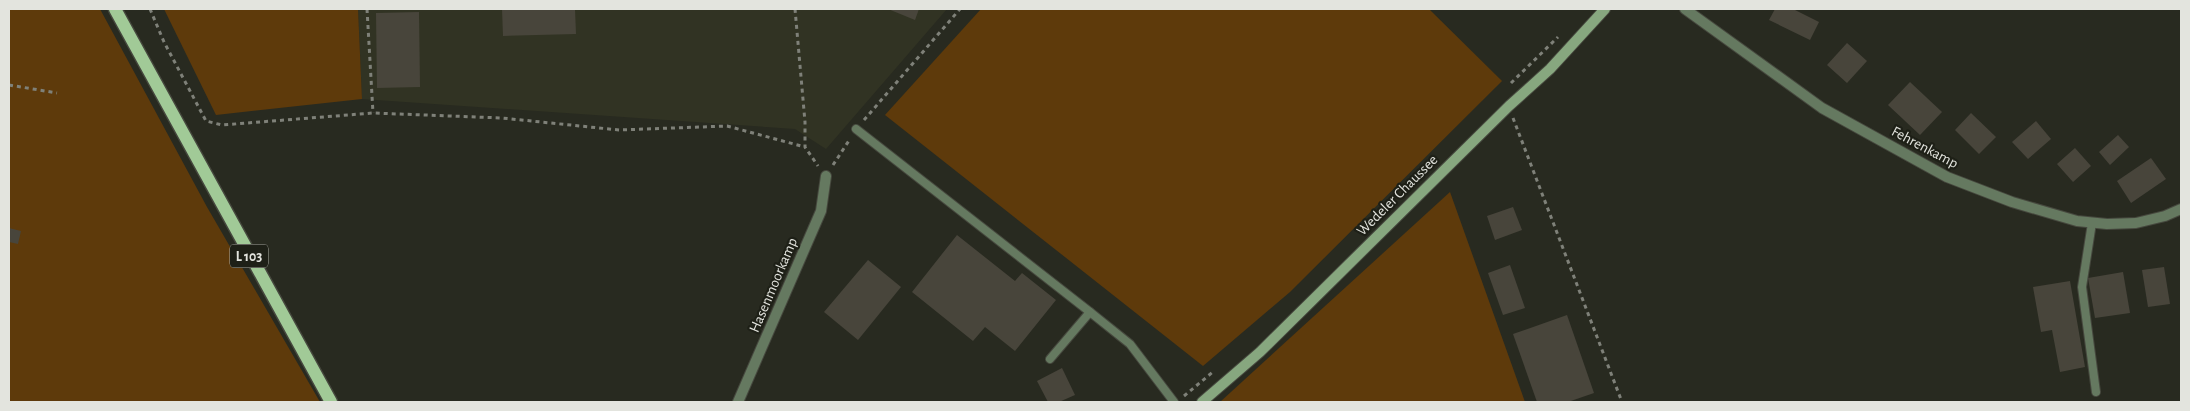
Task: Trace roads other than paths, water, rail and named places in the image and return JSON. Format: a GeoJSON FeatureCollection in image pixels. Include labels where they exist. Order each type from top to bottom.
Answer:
{"type":"FeatureCollection","features":[{"type":"Feature","properties":{"kind":"main road","name":"L 103"},"geometry":{"type":"LineString","coordinates":[[115,9],[331,402]]}},
{"type":"Feature","properties":{"kind":"main road","name":"Wedeler Chaussee"},"geometry":{"type":"LineString","coordinates":[[1204,400],[1260,352],[1509,106],[1550,69],[1605,9]]}},
{"type":"Feature","properties":{"kind":"street","name":"Fehrenkamp"},"geometry":{"type":"LineString","coordinates":[[1685,9],[1822,108],[1947,177],[2045,213],[2077,221],[2136,223],[2164,216],[2181,209]]}},
{"type":"Feature","properties":{"kind":"street","name":"Hasenmoorkamp"},"geometry":{"type":"LineString","coordinates":[[738,402],[821,211],[826,176]]}},
{"type":"Feature","properties":{"kind":"lane"},"geometry":{"type":"LineString","coordinates":[[856,129],[1130,344],[1174,402]]}},
{"type":"Feature","properties":{"kind":"lane"},"geometry":{"type":"LineString","coordinates":[[2092,223],[2082,287],[2096,392]]}},
{"type":"Feature","properties":{"kind":"lane"},"geometry":{"type":"LineString","coordinates":[[1050,359],[1090,312]]}}]}
